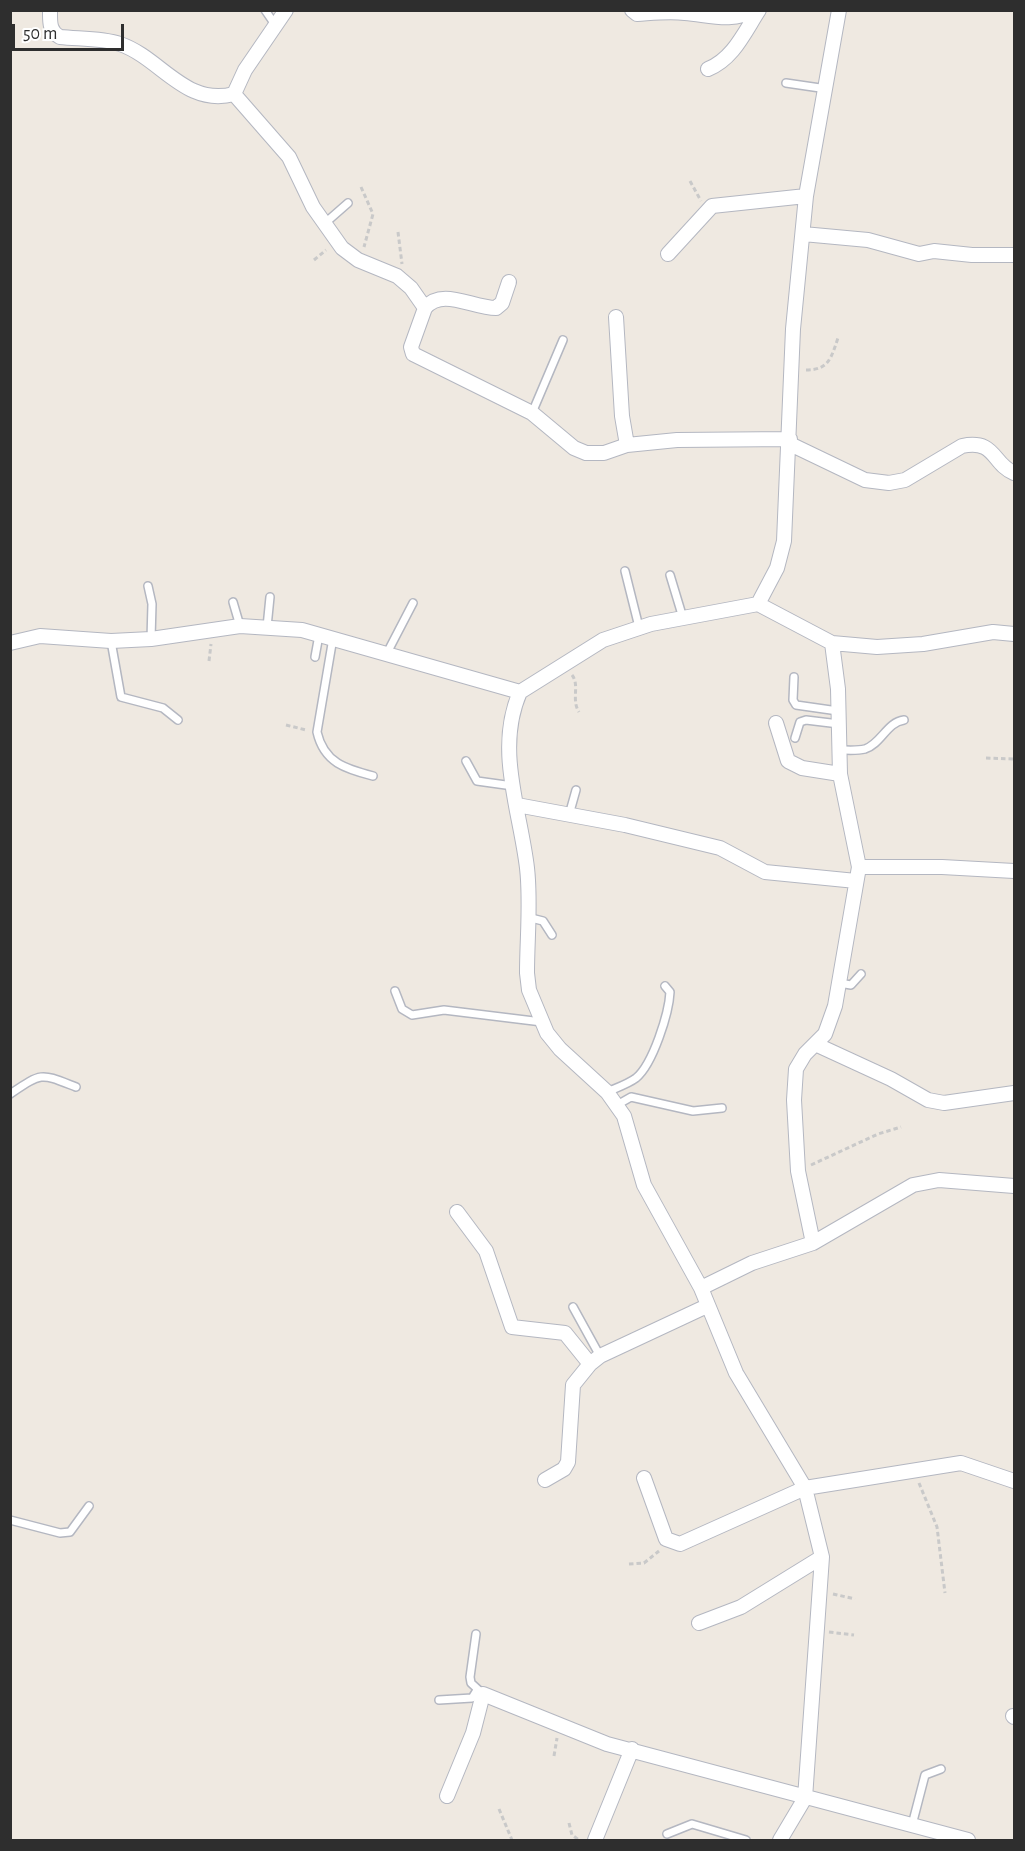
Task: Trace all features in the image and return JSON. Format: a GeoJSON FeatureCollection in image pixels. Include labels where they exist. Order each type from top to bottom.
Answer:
{"type":"FeatureCollection","features":[{"type":"Feature","properties":{"kind":"street"},"geometry":{"type":"LineString","coordinates":[[50,10],[50,26],[60,37],[118,43],[133,50],[175,81],[202,95],[219,98],[234,94]]}},
{"type":"Feature","properties":{"kind":"street"},"geometry":{"type":"LineString","coordinates":[[234,94],[245,70],[286,10]]}},
{"type":"Feature","properties":{"kind":"street"},"geometry":{"type":"LineString","coordinates":[[632,10],[638,14],[685,13],[723,18],[739,17],[757,10]]}},
{"type":"Feature","properties":{"kind":"street"},"geometry":{"type":"LineString","coordinates":[[708,69],[721,64],[730,54],[757,10]]}},
{"type":"Feature","properties":{"kind":"street"},"geometry":{"type":"LineString","coordinates":[[758,604],[777,568],[784,540],[792,371],[802,234],[806,196],[827,89],[838,10]]}},
{"type":"Feature","properties":{"kind":"street"},"geometry":{"type":"LineString","coordinates":[[234,94],[289,157],[313,207],[342,248],[358,260],[397,276],[411,288],[425,308]]}},
{"type":"Feature","properties":{"kind":"street"},"geometry":{"type":"LineString","coordinates":[[668,254],[706,210],[718,204],[806,196]]}},
{"type":"Feature","properties":{"kind":"street"},"geometry":{"type":"LineString","coordinates":[[802,234],[868,240],[919,254],[933,251],[1014,255]]}},
{"type":"Feature","properties":{"kind":"street"},"geometry":{"type":"LineString","coordinates":[[510,282],[502,303],[496,308],[442,297],[432,300],[425,308],[411,347],[413,354],[532,413],[574,448],[586,453],[604,453],[627,445],[676,440],[790,441],[874,482],[905,480],[962,446],[971,444],[990,449],[1008,470],[1014,473]]}},
{"type":"Feature","properties":{"kind":"street"},"geometry":{"type":"LineString","coordinates":[[616,317],[622,416],[627,445]]}},
{"type":"Feature","properties":{"kind":"street"},"geometry":{"type":"LineString","coordinates":[[780,1840],[805,1798],[822,1557],[806,1488],[736,1373],[701,1288],[644,1185],[624,1116],[607,1092],[560,1049],[547,1033],[529,990],[527,973],[528,870],[508,754],[513,707],[520,693],[603,640],[639,627],[758,604],[832,643],[877,646],[923,644],[993,632],[1014,634]]}},
{"type":"Feature","properties":{"kind":"street"},"geometry":{"type":"LineString","coordinates":[[10,643],[40,636],[111,641],[151,639],[240,626],[302,630],[520,693]]}},
{"type":"Feature","properties":{"kind":"street"},"geometry":{"type":"LineString","coordinates":[[813,1243],[798,1171],[794,1100],[796,1069],[805,1054],[825,1034],[839,983],[858,874],[840,774],[832,643]]}},
{"type":"Feature","properties":{"kind":"street"},"geometry":{"type":"LineString","coordinates":[[776,723],[788,761],[802,768],[840,774]]}},
{"type":"Feature","properties":{"kind":"street"},"geometry":{"type":"LineString","coordinates":[[517,805],[720,848],[765,872],[858,874],[942,867],[1014,871]]}},
{"type":"Feature","properties":{"kind":"street"},"geometry":{"type":"LineString","coordinates":[[815,1044],[891,1079],[928,1100],[944,1103],[1014,1093]]}},
{"type":"Feature","properties":{"kind":"street"},"geometry":{"type":"LineString","coordinates":[[701,1288],[752,1263],[813,1243],[842,1229],[913,1185],[939,1180],[1014,1186]]}},
{"type":"Feature","properties":{"kind":"street"},"geometry":{"type":"LineString","coordinates":[[457,1212],[486,1251],[512,1328],[566,1333],[595,1360]]}},
{"type":"Feature","properties":{"kind":"street"},"geometry":{"type":"LineString","coordinates":[[545,1480],[564,1469],[568,1462],[573,1385],[595,1360],[707,1306]]}},
{"type":"Feature","properties":{"kind":"street"},"geometry":{"type":"LineString","coordinates":[[644,1478],[666,1539],[680,1544],[806,1488],[961,1463],[1014,1481]]}},
{"type":"Feature","properties":{"kind":"street"},"geometry":{"type":"LineString","coordinates":[[699,1623],[741,1607],[822,1557]]}},
{"type":"Feature","properties":{"kind":"street"},"geometry":{"type":"LineString","coordinates":[[447,1796],[473,1733],[480,1692],[607,1744],[968,1840]]}},
{"type":"Feature","properties":{"kind":"street"},"geometry":{"type":"LineString","coordinates":[[595,1840],[632,1749]]}},
{"type":"Feature","properties":{"kind":"lane"},"geometry":{"type":"LineString","coordinates":[[265,10],[276,26]]}},
{"type":"Feature","properties":{"kind":"lane"},"geometry":{"type":"LineString","coordinates":[[786,83],[827,89]]}},
{"type":"Feature","properties":{"kind":"lane"},"geometry":{"type":"LineString","coordinates":[[324,224],[348,203]]}},
{"type":"Feature","properties":{"kind":"lane"},"geometry":{"type":"LineString","coordinates":[[532,413],[563,340]]}},
{"type":"Feature","properties":{"kind":"lane"},"geometry":{"type":"LineString","coordinates":[[625,571],[639,627]]}},
{"type":"Feature","properties":{"kind":"lane"},"geometry":{"type":"LineString","coordinates":[[670,575],[683,618]]}},
{"type":"Feature","properties":{"kind":"lane"},"geometry":{"type":"LineString","coordinates":[[148,586],[152,604],[151,639]]}},
{"type":"Feature","properties":{"kind":"lane"},"geometry":{"type":"LineString","coordinates":[[267,627],[270,597]]}},
{"type":"Feature","properties":{"kind":"lane"},"geometry":{"type":"LineString","coordinates":[[233,602],[240,626]]}},
{"type":"Feature","properties":{"kind":"lane"},"geometry":{"type":"LineString","coordinates":[[387,653],[413,603]]}},
{"type":"Feature","properties":{"kind":"lane"},"geometry":{"type":"LineString","coordinates":[[315,657],[319,635]]}},
{"type":"Feature","properties":{"kind":"lane"},"geometry":{"type":"LineString","coordinates":[[333,638],[317,732],[325,750],[342,768],[373,776]]}},
{"type":"Feature","properties":{"kind":"lane"},"geometry":{"type":"LineString","coordinates":[[111,641],[121,697],[163,708],[178,720]]}},
{"type":"Feature","properties":{"kind":"lane"},"geometry":{"type":"LineString","coordinates":[[794,677],[793,700],[796,705],[838,718]]}},
{"type":"Feature","properties":{"kind":"lane"},"geometry":{"type":"LineString","coordinates":[[795,738],[800,722],[838,718]]}},
{"type":"Feature","properties":{"kind":"lane"},"geometry":{"type":"LineString","coordinates":[[839,750],[863,750],[873,745],[894,724],[904,720]]}},
{"type":"Feature","properties":{"kind":"lane"},"geometry":{"type":"LineString","coordinates":[[466,761],[477,781],[513,786]]}},
{"type":"Feature","properties":{"kind":"lane"},"geometry":{"type":"LineString","coordinates":[[569,815],[576,790]]}},
{"type":"Feature","properties":{"kind":"lane"},"geometry":{"type":"LineString","coordinates":[[527,917],[543,921],[552,935]]}},
{"type":"Feature","properties":{"kind":"lane"},"geometry":{"type":"LineString","coordinates":[[839,983],[851,986],[861,974]]}},
{"type":"Feature","properties":{"kind":"lane"},"geometry":{"type":"LineString","coordinates":[[607,1092],[632,1080],[643,1070],[669,1013],[670,992],[666,986]]}},
{"type":"Feature","properties":{"kind":"lane"},"geometry":{"type":"LineString","coordinates":[[394,991],[402,1009],[412,1015],[444,1010],[542,1022]]}},
{"type":"Feature","properties":{"kind":"lane"},"geometry":{"type":"LineString","coordinates":[[10,1094],[36,1076],[43,1075],[76,1087]]}},
{"type":"Feature","properties":{"kind":"lane"},"geometry":{"type":"LineString","coordinates":[[617,1105],[631,1096],[693,1111],[722,1108]]}},
{"type":"Feature","properties":{"kind":"lane"},"geometry":{"type":"LineString","coordinates":[[573,1307],[595,1360]]}},
{"type":"Feature","properties":{"kind":"lane"},"geometry":{"type":"LineString","coordinates":[[10,1520],[60,1533],[70,1532],[89,1506]]}},
{"type":"Feature","properties":{"kind":"lane"},"geometry":{"type":"LineString","coordinates":[[439,1700],[472,1698],[480,1692],[470,1677],[476,1634]]}},
{"type":"Feature","properties":{"kind":"lane"},"geometry":{"type":"LineString","coordinates":[[912,1825],[925,1775],[941,1769]]}},
{"type":"Feature","properties":{"kind":"lane"},"geometry":{"type":"LineString","coordinates":[[667,1834],[692,1824],[746,1840]]}},
{"type":"Feature","properties":{"kind":"path"},"geometry":{"type":"LineString","coordinates":[[690,180],[706,210]]}},
{"type":"Feature","properties":{"kind":"path"},"geometry":{"type":"LineString","coordinates":[[358,260],[364,250],[373,214],[361,186]]}},
{"type":"Feature","properties":{"kind":"path"},"geometry":{"type":"LineString","coordinates":[[397,276],[403,256],[398,232]]}},
{"type":"Feature","properties":{"kind":"path"},"geometry":{"type":"LineString","coordinates":[[792,371],[817,370],[825,367],[831,360],[838,338]]}},
{"type":"Feature","properties":{"kind":"path"},"geometry":{"type":"LineString","coordinates":[[562,665],[575,679],[575,707],[579,712]]}},
{"type":"Feature","properties":{"kind":"path"},"geometry":{"type":"LineString","coordinates":[[286,725],[317,732]]}},
{"type":"Feature","properties":{"kind":"path"},"geometry":{"type":"LineString","coordinates":[[986,758],[1014,759]]}},
{"type":"Feature","properties":{"kind":"path"},"geometry":{"type":"LineString","coordinates":[[798,1171],[878,1134],[901,1127]]}},
{"type":"Feature","properties":{"kind":"path"},"geometry":{"type":"LineString","coordinates":[[911,1472],[923,1488],[937,1527],[945,1593]]}},
{"type":"Feature","properties":{"kind":"path"},"geometry":{"type":"LineString","coordinates":[[629,1564],[644,1563],[654,1557],[666,1539]]}},
{"type":"Feature","properties":{"kind":"path"},"geometry":{"type":"LineString","coordinates":[[819,1592],[855,1599]]}},
{"type":"Feature","properties":{"kind":"path"},"geometry":{"type":"LineString","coordinates":[[816,1628],[836,1635],[854,1635]]}},
{"type":"Feature","properties":{"kind":"path"},"geometry":{"type":"LineString","coordinates":[[499,1809],[512,1840]]}},
{"type":"Feature","properties":{"kind":"path"},"geometry":{"type":"LineString","coordinates":[[568,1823],[572,1835],[579,1840]]}}]}
